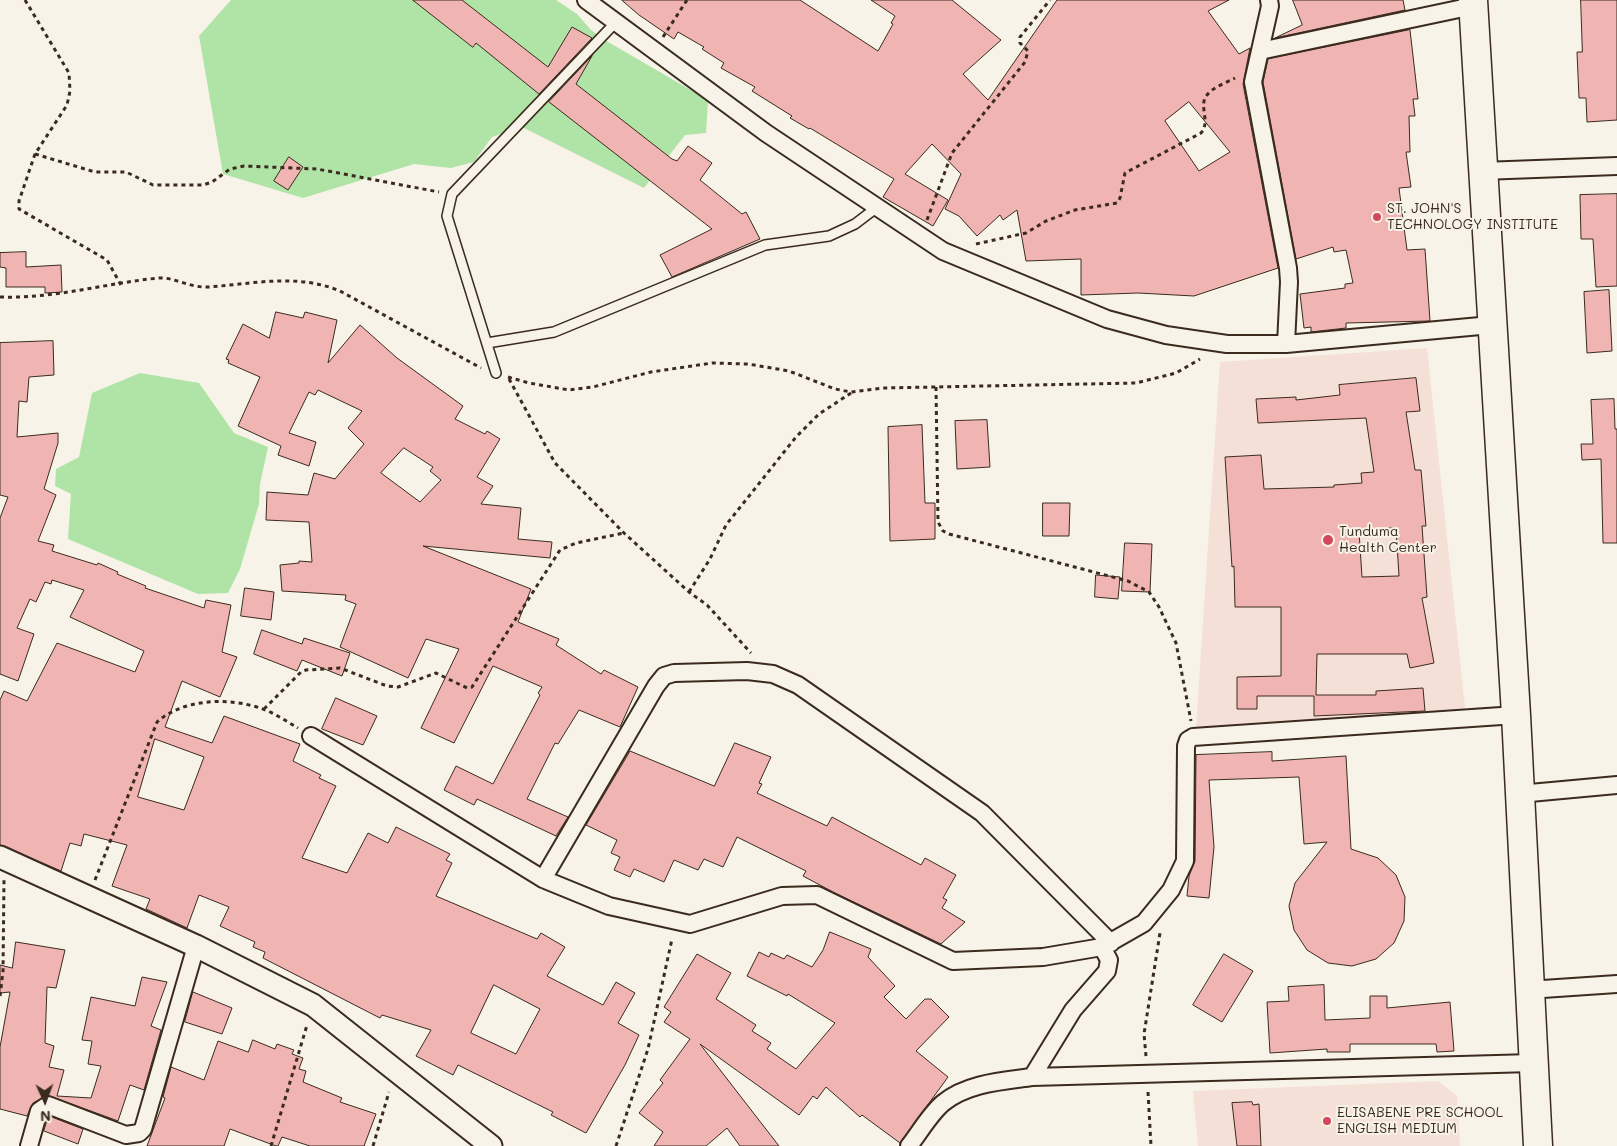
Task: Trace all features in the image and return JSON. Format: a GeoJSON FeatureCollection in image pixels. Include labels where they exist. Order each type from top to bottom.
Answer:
{"type":"FeatureCollection","features":[{"type":"Feature","properties":{"kind":"highway"},"geometry":{"type":"LineString","coordinates":[[1473,3],[1516,715],[1528,990],[1538,1146]]}},
{"type":"Feature","properties":{"kind":"street"},"geometry":{"type":"LineString","coordinates":[[586,0],[766,133],[943,251],[1107,320],[1166,335],[1227,344],[1286,344],[1491,325]]}},
{"type":"Feature","properties":{"kind":"street"},"geometry":{"type":"LineString","coordinates":[[1269,0],[1270,6],[1253,82],[1288,268],[1289,292],[1286,344]]}},
{"type":"Feature","properties":{"kind":"street"},"geometry":{"type":"LineString","coordinates":[[1260,51],[1473,3]]}},
{"type":"Feature","properties":{"kind":"street"},"geometry":{"type":"LineString","coordinates":[[1482,171],[1617,166]]}},
{"type":"Feature","properties":{"kind":"street"},"geometry":{"type":"LineString","coordinates":[[542,879],[656,686],[664,676],[674,673],[727,671],[772,674],[798,685],[982,813],[1107,945],[1109,960],[1107,971],[1073,1010],[1032,1077]]}},
{"type":"Feature","properties":{"kind":"street"},"geometry":{"type":"LineString","coordinates":[[311,736],[542,879],[609,906],[690,924],[782,896],[816,895],[953,961],[1043,956],[1107,945],[1149,918],[1171,890],[1185,861],[1186,746],[1188,740],[1193,737],[1516,715]]}},
{"type":"Feature","properties":{"kind":"street"},"geometry":{"type":"LineString","coordinates":[[1519,794],[1617,785]]}},
{"type":"Feature","properties":{"kind":"street"},"geometry":{"type":"LineString","coordinates":[[2,858],[196,946],[313,1006],[491,1146]]}},
{"type":"Feature","properties":{"kind":"street"},"geometry":{"type":"LineString","coordinates":[[29,1146],[39,1111],[48,1104],[126,1135],[139,1134],[144,1129],[196,946]]}},
{"type":"Feature","properties":{"kind":"street"},"geometry":{"type":"LineString","coordinates":[[1528,990],[1617,984]]}},
{"type":"Feature","properties":{"kind":"street"},"geometry":{"type":"LineString","coordinates":[[910,1146],[942,1104],[960,1091],[997,1082],[1032,1077],[1532,1063]]}},
{"type":"Feature","properties":{"kind":"lane"},"geometry":{"type":"LineString","coordinates":[[496,373],[447,216],[452,194],[616,22]]}},
{"type":"Feature","properties":{"kind":"lane"},"geometry":{"type":"LineString","coordinates":[[487,343],[554,332],[764,245],[829,236],[855,224],[876,208]]}},
{"type":"Feature","properties":{"kind":"path"},"geometry":{"type":"LineString","coordinates":[[24,0],[69,73],[70,91],[66,105],[35,154],[19,201],[19,209],[106,260],[121,285]]}},
{"type":"Feature","properties":{"kind":"path"},"geometry":{"type":"LineString","coordinates":[[655,50],[687,0]]}},
{"type":"Feature","properties":{"kind":"path"},"geometry":{"type":"LineString","coordinates":[[921,237],[952,153],[1024,62],[1028,51],[1020,43],[1020,37],[1050,0]]}},
{"type":"Feature","properties":{"kind":"path"},"geometry":{"type":"LineString","coordinates":[[943,251],[1020,235],[1075,210],[1117,203],[1120,198],[1122,179],[1125,173],[1201,133],[1205,126],[1204,100],[1206,95],[1255,67]]}},
{"type":"Feature","properties":{"kind":"path"},"geometry":{"type":"LineString","coordinates":[[35,154],[95,172],[126,172],[153,185],[203,185],[212,182],[230,169],[244,166],[316,169],[452,194]]}},
{"type":"Feature","properties":{"kind":"path"},"geometry":{"type":"LineString","coordinates":[[0,297],[65,293],[161,278],[188,286],[205,287],[272,281],[304,281],[326,285],[476,366],[529,383],[569,390],[593,387],[651,372],[712,363],[748,364],[788,371],[835,389],[851,392],[883,388],[1136,383],[1176,373],[1227,344]]}},
{"type":"Feature","properties":{"kind":"path"},"geometry":{"type":"LineString","coordinates":[[508,377],[555,463],[624,532],[689,592],[707,605],[772,674]]}},
{"type":"Feature","properties":{"kind":"path"},"geometry":{"type":"LineString","coordinates":[[936,387],[938,522],[940,527],[949,534],[1128,581],[1149,592],[1159,607],[1176,643],[1193,737]]}},
{"type":"Feature","properties":{"kind":"path"},"geometry":{"type":"LineString","coordinates":[[689,592],[710,559],[726,525],[796,437],[819,414],[851,392]]}},
{"type":"Feature","properties":{"kind":"path"},"geometry":{"type":"LineString","coordinates":[[264,709],[301,672],[312,668],[347,670],[388,686],[403,686],[436,673],[467,688],[472,686],[560,550],[576,543],[624,532]]}},
{"type":"Feature","properties":{"kind":"path"},"geometry":{"type":"LineString","coordinates":[[88,898],[157,722],[178,708],[190,704],[245,704],[264,709],[311,736]]}},
{"type":"Feature","properties":{"kind":"path"},"geometry":{"type":"LineString","coordinates":[[0,996],[3,971],[2,858]]}},
{"type":"Feature","properties":{"kind":"path"},"geometry":{"type":"LineString","coordinates":[[616,1146],[648,1049],[677,921]]}},
{"type":"Feature","properties":{"kind":"path"},"geometry":{"type":"LineString","coordinates":[[1151,1146],[1144,1034],[1163,926]]}},
{"type":"Feature","properties":{"kind":"path"},"geometry":{"type":"LineString","coordinates":[[271,1146],[313,1006]]}},
{"type":"Feature","properties":{"kind":"path"},"geometry":{"type":"LineString","coordinates":[[373,1146],[396,1070]]}},
{"type":"Feature","properties":{"kind":"shaded area","name":"Tunduma Health Center"},"geometry":{"type":"Polygon","coordinates":[[[1427,348],[1466,717],[1196,728],[1220,362],[1427,348]]]}},
{"type":"Feature","properties":{"kind":"shaded area","name":"ELISABENE PRE SCHOOL ENGLISH MEDIUM"},"geometry":{"type":"Polygon","coordinates":[[[1438,1081],[1457,1096],[1460,1146],[1198,1146],[1193,1091],[1438,1081]]]}},
{"type":"Feature","properties":{"kind":"green space"},"geometry":{"type":"Polygon","coordinates":[[[231,0],[556,0],[577,14],[591,30],[603,39],[708,100],[706,133],[685,135],[644,188],[522,127],[492,137],[474,162],[451,168],[414,164],[303,198],[223,174],[199,36],[231,0]]]}},
{"type":"Feature","properties":{"kind":"green space"},"geometry":{"type":"Polygon","coordinates":[[[140,373],[199,383],[234,433],[268,447],[260,484],[259,504],[240,569],[228,593],[198,594],[68,539],[71,494],[55,486],[56,469],[79,457],[92,393],[140,373]]]}},
{"type":"Feature","properties":{"kind":"building"},"geometry":{"type":"Polygon","coordinates":[[[413,0],[462,0],[548,67],[572,27],[592,38],[539,94],[476,43],[473,47],[413,0]]]}},
{"type":"Feature","properties":{"kind":"building"},"geometry":{"type":"Polygon","coordinates":[[[622,0],[800,0],[878,51],[893,24],[891,23],[895,16],[871,0],[952,0],[1001,40],[963,74],[988,100],[1057,0],[1229,0],[1208,11],[1239,54],[1250,48],[1243,84],[1278,268],[1194,296],[1138,293],[1081,295],[1081,259],[1026,261],[1017,210],[1003,220],[1000,215],[977,236],[959,216],[945,209],[961,174],[932,144],[905,174],[948,200],[933,226],[883,197],[894,179],[790,118],[792,116],[752,91],[755,87],[721,68],[724,63],[702,49],[704,47],[678,32],[674,39],[639,15],[622,0]],[[1189,102],[1165,121],[1199,171],[1230,152],[1189,102]]]}},
{"type":"Feature","properties":{"kind":"building"},"geometry":{"type":"Polygon","coordinates":[[[1293,0],[1403,0],[1405,10],[1275,38],[1302,25],[1293,0]]]}},
{"type":"Feature","properties":{"kind":"building"},"geometry":{"type":"Polygon","coordinates":[[[1581,0],[1617,0],[1617,120],[1587,122],[1586,98],[1579,98],[1577,52],[1582,52],[1581,0]]]}},
{"type":"Feature","properties":{"kind":"building"},"geometry":{"type":"Polygon","coordinates":[[[1410,30],[1418,99],[1413,99],[1415,116],[1409,116],[1410,152],[1406,152],[1411,187],[1399,188],[1407,250],[1425,249],[1430,321],[1346,323],[1346,328],[1311,332],[1311,327],[1304,328],[1300,294],[1345,288],[1345,284],[1353,283],[1346,250],[1334,252],[1333,247],[1296,259],[1263,82],[1268,59],[1410,30]]]}},
{"type":"Feature","properties":{"kind":"building"},"geometry":{"type":"Polygon","coordinates":[[[592,56],[576,84],[672,159],[677,161],[688,146],[712,163],[700,180],[742,214],[746,212],[760,239],[672,277],[660,255],[712,229],[549,102],[592,56]]]}},
{"type":"Feature","properties":{"kind":"building"},"geometry":{"type":"Polygon","coordinates":[[[289,157],[303,167],[288,190],[274,181],[289,157]]]}},
{"type":"Feature","properties":{"kind":"building"},"geometry":{"type":"Polygon","coordinates":[[[1617,194],[1617,286],[1596,287],[1593,239],[1581,239],[1580,195],[1617,194]]]}},
{"type":"Feature","properties":{"kind":"building"},"geometry":{"type":"Polygon","coordinates":[[[26,252],[26,267],[61,265],[62,292],[45,293],[45,287],[6,287],[6,268],[0,267],[0,253],[26,252]]]}},
{"type":"Feature","properties":{"kind":"building"},"geometry":{"type":"Polygon","coordinates":[[[1609,290],[1612,351],[1587,353],[1584,292],[1609,290]]]}},
{"type":"Feature","properties":{"kind":"building"},"geometry":{"type":"Polygon","coordinates":[[[276,312],[303,318],[305,312],[337,320],[328,363],[360,325],[397,358],[463,406],[455,419],[485,434],[487,431],[500,439],[477,477],[493,486],[481,504],[521,508],[518,539],[552,542],[550,558],[423,546],[531,589],[518,622],[559,639],[556,645],[601,674],[604,670],[638,687],[620,727],[579,710],[558,744],[555,743],[527,799],[568,817],[556,836],[477,799],[474,805],[444,790],[456,766],[493,784],[540,695],[538,693],[542,687],[493,666],[454,743],[421,728],[459,649],[426,639],[408,678],[340,647],[356,604],[345,600],[346,595],[282,591],[280,565],[299,563],[299,561],[312,562],[309,522],[266,520],[267,492],[308,495],[314,473],[335,479],[364,444],[348,428],[362,411],[318,390],[315,395],[309,392],[289,433],[316,442],[309,466],[278,455],[281,446],[238,426],[260,377],[228,363],[229,360],[226,359],[243,324],[269,338],[276,312]],[[404,448],[381,473],[420,502],[441,480],[430,471],[433,467],[404,448]]]}},
{"type":"Feature","properties":{"kind":"building"},"geometry":{"type":"Polygon","coordinates":[[[53,341],[54,375],[29,377],[27,402],[19,401],[17,437],[58,433],[58,443],[44,489],[56,495],[38,541],[54,545],[52,551],[97,565],[98,563],[118,572],[117,574],[146,586],[145,588],[204,608],[206,600],[231,605],[222,652],[237,657],[220,697],[182,681],[165,727],[212,743],[224,716],[300,744],[293,761],[321,775],[319,778],[336,786],[302,858],[347,873],[368,833],[388,843],[396,827],[450,854],[446,860],[452,863],[436,896],[537,939],[541,933],[565,947],[547,976],[603,1005],[616,982],[635,993],[618,1023],[639,1035],[625,1065],[586,1133],[551,1115],[553,1112],[458,1065],[453,1075],[416,1056],[431,1030],[382,1015],[380,1018],[263,958],[265,952],[253,947],[255,942],[220,926],[229,907],[199,895],[187,928],[146,909],[150,899],[112,886],[127,845],[84,834],[81,846],[70,843],[61,871],[0,845],[0,700],[4,691],[27,701],[57,643],[135,672],[144,651],[70,617],[84,590],[52,580],[51,584],[45,582],[36,602],[30,599],[17,628],[34,634],[18,681],[0,674],[0,518],[8,497],[0,495],[0,343],[53,341]],[[155,739],[138,797],[184,810],[204,757],[155,739]],[[494,985],[471,1033],[516,1054],[540,1009],[494,985]]]}},
{"type":"Feature","properties":{"kind":"building"},"geometry":{"type":"Polygon","coordinates":[[[1416,378],[1420,411],[1406,412],[1415,470],[1421,470],[1426,526],[1422,526],[1427,597],[1422,598],[1434,663],[1410,668],[1407,654],[1317,654],[1316,695],[1376,695],[1376,691],[1423,688],[1425,711],[1314,716],[1314,696],[1257,696],[1257,709],[1237,709],[1237,677],[1281,676],[1281,607],[1235,607],[1234,566],[1232,567],[1225,457],[1261,455],[1264,489],[1334,487],[1334,485],[1362,483],[1361,473],[1374,472],[1366,418],[1258,423],[1256,399],[1296,397],[1296,400],[1340,395],[1339,385],[1416,378]],[[1396,528],[1359,531],[1362,577],[1399,576],[1396,528]]]}},
{"type":"Feature","properties":{"kind":"building"},"geometry":{"type":"Polygon","coordinates":[[[1614,399],[1615,429],[1617,429],[1617,543],[1603,543],[1601,459],[1582,460],[1581,444],[1593,444],[1591,400],[1614,399]]]}},
{"type":"Feature","properties":{"kind":"building"},"geometry":{"type":"Polygon","coordinates":[[[987,420],[990,467],[957,469],[955,421],[987,420]]]}},
{"type":"Feature","properties":{"kind":"building"},"geometry":{"type":"Polygon","coordinates":[[[922,425],[925,503],[935,503],[935,539],[890,541],[888,427],[922,425]]]}},
{"type":"Feature","properties":{"kind":"building"},"geometry":{"type":"Polygon","coordinates":[[[1043,503],[1070,503],[1069,536],[1043,536],[1043,503]]]}},
{"type":"Feature","properties":{"kind":"building"},"geometry":{"type":"Polygon","coordinates":[[[1125,543],[1152,544],[1150,592],[1122,591],[1125,543]]]}},
{"type":"Feature","properties":{"kind":"building"},"geometry":{"type":"Polygon","coordinates":[[[1096,575],[1120,577],[1118,599],[1095,597],[1096,575]]]}},
{"type":"Feature","properties":{"kind":"building"},"geometry":{"type":"Polygon","coordinates":[[[245,588],[274,592],[271,620],[241,616],[245,588]]]}},
{"type":"Feature","properties":{"kind":"building"},"geometry":{"type":"Polygon","coordinates":[[[262,630],[302,644],[304,638],[350,653],[342,676],[302,660],[297,671],[254,654],[262,630]]]}},
{"type":"Feature","properties":{"kind":"building"},"geometry":{"type":"Polygon","coordinates":[[[336,698],[377,716],[363,745],[322,729],[336,698]]]}},
{"type":"Feature","properties":{"kind":"building"},"geometry":{"type":"Polygon","coordinates":[[[735,743],[771,757],[759,783],[762,784],[757,793],[827,826],[832,817],[921,865],[925,858],[956,875],[943,898],[947,900],[942,908],[965,922],[941,944],[833,892],[803,876],[806,871],[737,837],[723,867],[704,859],[698,870],[674,860],[664,882],[634,869],[630,877],[614,870],[620,857],[611,853],[617,840],[586,825],[630,751],[714,786],[735,743]]]}},
{"type":"Feature","properties":{"kind":"building"},"geometry":{"type":"Polygon","coordinates":[[[1272,752],[1272,761],[1346,756],[1351,849],[1378,858],[1396,875],[1405,897],[1404,921],[1394,943],[1376,959],[1352,966],[1328,963],[1307,950],[1294,930],[1289,906],[1295,883],[1327,842],[1304,844],[1299,777],[1209,780],[1214,847],[1209,898],[1187,896],[1189,876],[1195,861],[1196,755],[1272,752]]]}},
{"type":"Feature","properties":{"kind":"building"},"geometry":{"type":"Polygon","coordinates":[[[830,932],[871,949],[868,957],[895,986],[884,997],[906,1019],[925,999],[931,999],[949,1017],[916,1051],[948,1077],[900,1143],[862,1115],[860,1117],[826,1087],[817,1099],[813,1096],[799,1115],[700,1044],[779,1146],[740,1146],[727,1128],[706,1146],[654,1146],[663,1132],[639,1113],[663,1083],[660,1080],[690,1039],[664,1022],[671,1012],[664,1007],[697,954],[731,973],[716,999],[756,1025],[752,1031],[771,1043],[767,1049],[796,1069],[835,1023],[788,994],[787,996],[747,976],[759,952],[769,957],[771,953],[784,959],[787,955],[812,967],[823,950],[830,932]]]}},
{"type":"Feature","properties":{"kind":"building"},"geometry":{"type":"Polygon","coordinates":[[[16,942],[65,950],[56,988],[47,987],[45,1043],[54,1046],[49,1067],[64,1070],[57,1096],[91,1098],[101,1066],[88,1064],[92,1041],[82,1040],[91,997],[135,1006],[142,977],[167,982],[151,1026],[161,1030],[144,1090],[130,1085],[118,1121],[47,1095],[33,1103],[27,1116],[0,1109],[0,1047],[10,992],[0,993],[0,965],[12,968],[16,942]]]}},
{"type":"Feature","properties":{"kind":"building"},"geometry":{"type":"Polygon","coordinates":[[[1224,954],[1253,971],[1222,1022],[1193,1005],[1224,954]]]}},
{"type":"Feature","properties":{"kind":"building"},"geometry":{"type":"Polygon","coordinates":[[[1324,985],[1325,1020],[1370,1018],[1370,996],[1387,996],[1387,1008],[1450,1002],[1454,1051],[1437,1052],[1436,1044],[1350,1044],[1350,1052],[1327,1052],[1327,1049],[1270,1053],[1267,1002],[1289,1001],[1288,987],[1324,985]]]}},
{"type":"Feature","properties":{"kind":"building"},"geometry":{"type":"Polygon","coordinates":[[[193,992],[232,1008],[222,1034],[185,1022],[193,992]]]}},
{"type":"Feature","properties":{"kind":"building"},"geometry":{"type":"Polygon","coordinates":[[[253,1040],[275,1049],[277,1044],[294,1050],[292,1054],[303,1058],[299,1069],[306,1071],[303,1082],[342,1098],[340,1102],[376,1114],[364,1146],[310,1146],[282,1137],[278,1146],[276,1146],[230,1129],[224,1146],[147,1146],[165,1098],[163,1097],[171,1067],[204,1080],[218,1041],[248,1052],[253,1040]]]}},
{"type":"Feature","properties":{"kind":"building"},"geometry":{"type":"Polygon","coordinates":[[[1252,1102],[1253,1105],[1259,1104],[1261,1146],[1237,1146],[1232,1103],[1252,1102]]]}},
{"type":"Feature","properties":{"kind":"building"},"geometry":{"type":"Polygon","coordinates":[[[49,1116],[83,1129],[78,1144],[44,1131],[49,1116]]]}},
{"type":"Feature","properties":{"kind":"place","name":"ST. JOHN'S TECHNOLOGY INSTITUTE"},"geometry":{"type":"Point","coordinates":[1377,217]}},
{"type":"Feature","properties":{"kind":"place","name":"Tunduma Health Center"},"geometry":{"type":"Point","coordinates":[1328,540]}},
{"type":"Feature","properties":{"kind":"place","name":"ELISABENE PRE SCHOOL ENGLISH MEDIUM"},"geometry":{"type":"Point","coordinates":[1327,1121]}}]}
